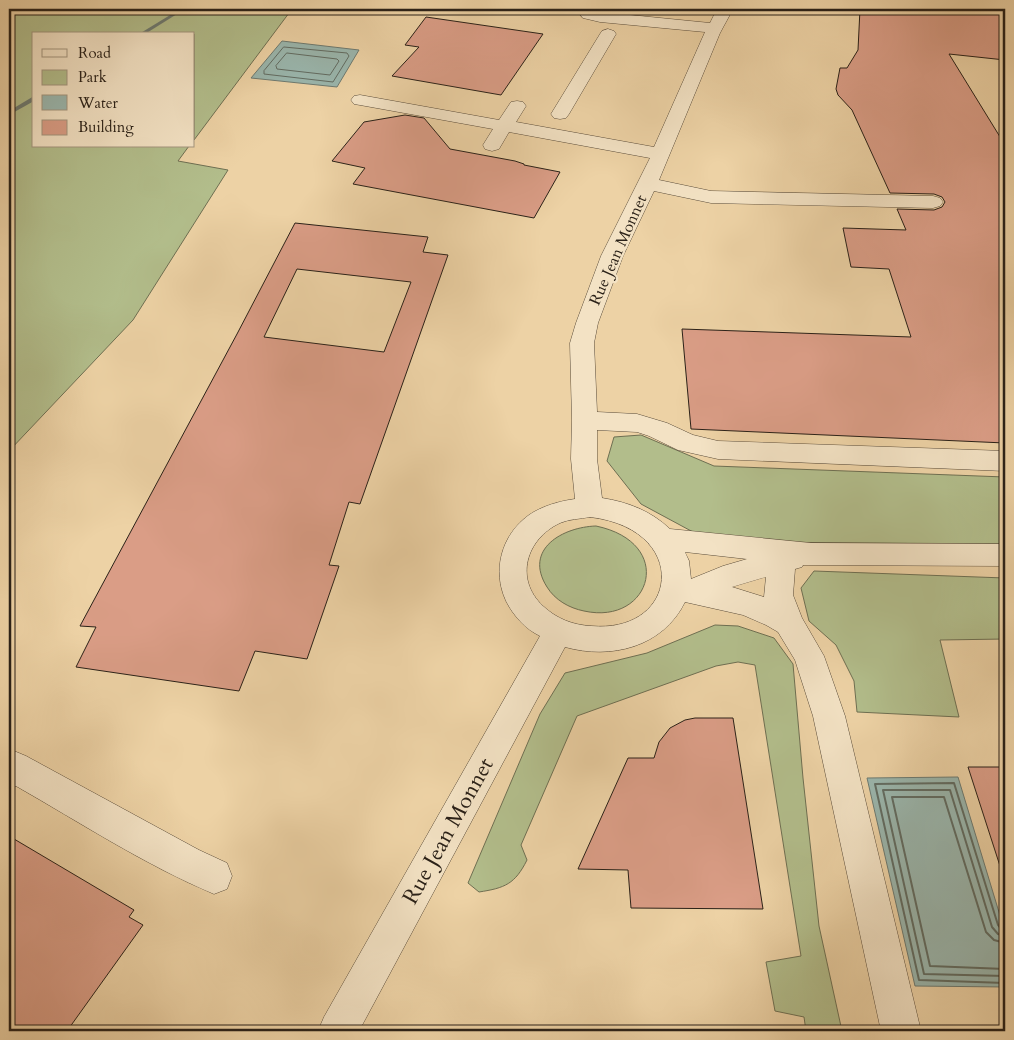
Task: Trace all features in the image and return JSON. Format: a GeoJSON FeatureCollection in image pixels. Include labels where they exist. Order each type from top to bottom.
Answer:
{"type":"FeatureCollection","features":[{"type":"Feature","properties":{"kind":"street"},"geometry":{"type":"LineString","coordinates":[[583,9],[589,14],[600,17],[715,28]]}},
{"type":"Feature","properties":{"kind":"street","name":"Rue Jean Monnet"},"geometry":{"type":"LineString","coordinates":[[590,507],[584,459],[585,420],[582,343],[587,323],[612,256],[648,184],[724,9]]}},
{"type":"Feature","properties":{"kind":"street"},"geometry":{"type":"LineString","coordinates":[[560,114],[608,34]]}},
{"type":"Feature","properties":{"kind":"street"},"geometry":{"type":"LineString","coordinates":[[360,100],[661,154]]}},
{"type":"Feature","properties":{"kind":"street"},"geometry":{"type":"LineString","coordinates":[[492,145],[517,106]]}},
{"type":"Feature","properties":{"kind":"street"},"geometry":{"type":"LineString","coordinates":[[648,184],[711,197],[933,202]]}},
{"type":"Feature","properties":{"kind":"street"},"geometry":{"type":"LineString","coordinates":[[585,420],[637,423],[658,429],[687,443],[718,450],[1005,461]]}},
{"type":"Feature","properties":{"kind":"street"},"geometry":{"type":"LineString","coordinates":[[683,595],[677,584],[677,568],[672,553],[663,539],[649,526],[631,516],[611,509],[590,507],[568,510],[548,516],[532,528],[520,543],[513,560],[513,580],[521,601],[536,618],[558,632],[584,640],[613,640],[639,632],[660,618],[683,595],[733,574],[810,554]]}},
{"type":"Feature","properties":{"kind":"street"},"geometry":{"type":"LineString","coordinates":[[663,539],[810,554],[1005,555]]}},
{"type":"Feature","properties":{"kind":"street"},"geometry":{"type":"LineString","coordinates":[[782,561],[778,595],[789,623],[809,656],[829,716],[901,1031]]}},
{"type":"Feature","properties":{"kind":"street"},"geometry":{"type":"LineString","coordinates":[[683,595],[738,600],[756,606],[789,623]]}},
{"type":"Feature","properties":{"kind":"street","name":"Rue Jean Monnet"},"geometry":{"type":"LineString","coordinates":[[338,1031],[558,632]]}},
{"type":"Feature","properties":{"kind":"street"},"geometry":{"type":"LineString","coordinates":[[9,773],[14,767],[186,863],[214,876]]}},
{"type":"Feature","properties":{"kind":"green space"},"geometry":{"type":"Polygon","coordinates":[[[9,9],[292,9],[195,139],[195,32],[32,32],[32,148],[188,148],[178,161],[228,170],[133,320],[9,451],[9,9]]]}},
{"type":"Feature","properties":{"kind":"green space"},"geometry":{"type":"Polygon","coordinates":[[[641,435],[714,466],[1005,477],[1005,544],[747,542],[693,532],[641,504],[607,461],[614,437],[641,435]]]}},
{"type":"Feature","properties":{"kind":"green space"},"geometry":{"type":"Polygon","coordinates":[[[596,526],[621,535],[638,549],[645,564],[646,580],[639,595],[626,606],[607,612],[584,611],[563,603],[550,592],[541,574],[540,562],[543,551],[550,543],[571,531],[583,527],[596,526]]]}},
{"type":"Feature","properties":{"kind":"green space"},"geometry":{"type":"Polygon","coordinates":[[[814,571],[1005,578],[1005,639],[940,640],[959,717],[857,712],[854,681],[836,645],[809,621],[801,588],[814,571]]]}},
{"type":"Feature","properties":{"kind":"green space"},"geometry":{"type":"Polygon","coordinates":[[[715,625],[738,626],[774,638],[793,664],[819,926],[842,1031],[806,1031],[804,1017],[775,1011],[766,962],[801,956],[755,665],[738,662],[716,666],[577,716],[521,845],[527,860],[523,868],[508,884],[496,889],[479,892],[468,883],[540,714],[565,673],[647,653],[715,625]]]}},
{"type":"Feature","properties":{"kind":"water"},"geometry":{"type":"Polygon","coordinates":[[[282,41],[359,50],[337,87],[251,78],[282,41]]]}},
{"type":"Feature","properties":{"kind":"water"},"geometry":{"type":"Polygon","coordinates":[[[958,777],[1005,932],[1005,987],[915,986],[867,778],[958,777]]]}},
{"type":"Feature","properties":{"kind":"building"},"geometry":{"type":"Polygon","coordinates":[[[860,9],[947,9],[1005,15],[1005,60],[949,54],[1005,145],[1005,443],[691,429],[682,329],[911,337],[889,269],[851,267],[843,228],[906,230],[897,209],[934,210],[942,207],[945,202],[942,197],[934,194],[890,193],[852,110],[838,95],[836,89],[840,68],[847,68],[858,50],[860,9]]]}},
{"type":"Feature","properties":{"kind":"building"},"geometry":{"type":"Polygon","coordinates":[[[426,17],[543,34],[501,95],[392,76],[419,47],[405,45],[426,17]]]}},
{"type":"Feature","properties":{"kind":"building"},"geometry":{"type":"Polygon","coordinates":[[[405,115],[424,118],[450,149],[515,161],[524,165],[560,172],[534,218],[353,184],[365,168],[332,161],[364,122],[405,115]]]}},
{"type":"Feature","properties":{"kind":"building"},"geometry":{"type":"Polygon","coordinates":[[[295,223],[428,237],[423,252],[448,255],[360,504],[349,502],[329,565],[339,566],[307,659],[255,651],[239,691],[76,667],[96,627],[80,626],[295,223]],[[297,269],[264,337],[384,352],[411,282],[297,269]]]}},
{"type":"Feature","properties":{"kind":"building"},"geometry":{"type":"Polygon","coordinates":[[[695,718],[733,718],[763,909],[631,908],[628,870],[578,869],[628,758],[654,758],[659,742],[670,728],[685,720],[695,718]]]}},
{"type":"Feature","properties":{"kind":"building"},"geometry":{"type":"Polygon","coordinates":[[[968,767],[1005,767],[1005,866],[1000,866],[968,767]]]}},
{"type":"Feature","properties":{"kind":"building"},"geometry":{"type":"Polygon","coordinates":[[[9,836],[134,910],[129,917],[143,925],[67,1031],[9,1031],[9,836]]]}},
{"type":"Feature","properties":{"kind":"waterway"},"geometry":{"type":"LineString","coordinates":[[144,32],[183,9]]}},
{"type":"Feature","properties":{"kind":"waterway"},"geometry":{"type":"LineString","coordinates":[[9,113],[32,99]]}}]}
